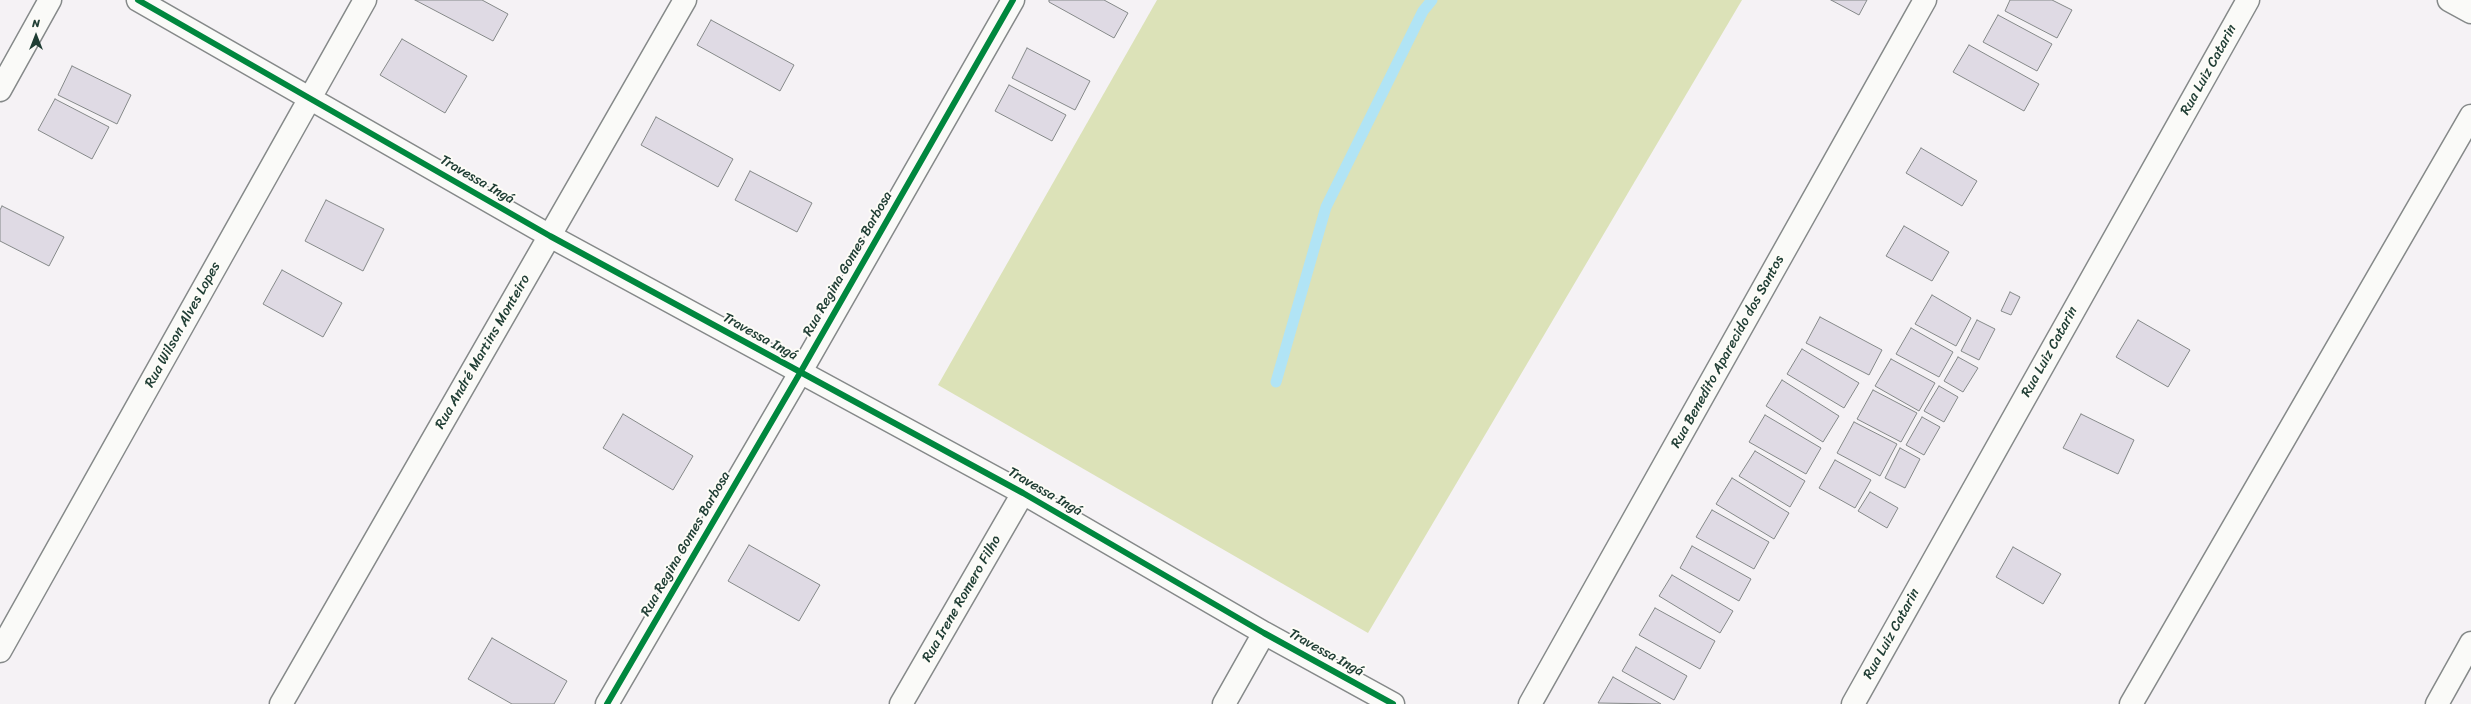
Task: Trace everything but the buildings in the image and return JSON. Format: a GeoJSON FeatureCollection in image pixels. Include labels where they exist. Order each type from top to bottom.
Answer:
{"type":"FeatureCollection","features":[{"type":"Feature","properties":{"kind":"street"},"geometry":{"type":"LineString","coordinates":[[0,90],[50,0]]}},
{"type":"Feature","properties":{"kind":"street","name":"Travessa Ingá"},"geometry":{"type":"LineString","coordinates":[[138,0],[550,236],[1023,493],[1264,633],[1393,704]]}},
{"type":"Feature","properties":{"kind":"street","name":"Rua Wilson Alves Lopes"},"geometry":{"type":"LineString","coordinates":[[0,650],[364,0]]}},
{"type":"Feature","properties":{"kind":"street","name":"Rua André Martins Monteiro"},"geometry":{"type":"LineString","coordinates":[[281,704],[685,0]]}},
{"type":"Feature","properties":{"kind":"street","name":"Rua Regina Gomes Barbosa"},"geometry":{"type":"LineString","coordinates":[[607,704],[800,373],[1012,0]]}},
{"type":"Feature","properties":{"kind":"street","name":"Rua Benedito Aparecido dos Santos"},"geometry":{"type":"LineString","coordinates":[[1530,704],[1926,0]]}},
{"type":"Feature","properties":{"kind":"street","name":"Rua Luiz Catarin"},"geometry":{"type":"LineString","coordinates":[[1852,704],[2248,0]]}},
{"type":"Feature","properties":{"kind":"street"},"geometry":{"type":"LineString","coordinates":[[2449,0],[2471,12]]}},
{"type":"Feature","properties":{"kind":"street"},"geometry":{"type":"LineString","coordinates":[[2131,704],[2471,116]]}},
{"type":"Feature","properties":{"kind":"street","name":"Rua Irene Romero Filho"},"geometry":{"type":"LineString","coordinates":[[901,704],[1023,493]]}},
{"type":"Feature","properties":{"kind":"street"},"geometry":{"type":"LineString","coordinates":[[1224,704],[1264,633]]}},
{"type":"Feature","properties":{"kind":"street"},"geometry":{"type":"LineString","coordinates":[[2437,704],[2471,643]]}},
{"type":"Feature","properties":{"kind":"green space"},"geometry":{"type":"Polygon","coordinates":[[[1157,0],[1742,0],[1368,633],[938,385],[1157,0]]]}},
{"type":"Feature","properties":{"kind":"waterway"},"geometry":{"type":"LineString","coordinates":[[1276,382],[1326,207],[1423,11],[1432,0]]}},
{"type":"Feature","properties":{"kind":"cycle path"},"geometry":{"type":"LineString","coordinates":[[138,0],[550,236],[1023,493],[1264,633],[1393,704]]}},
{"type":"Feature","properties":{"kind":"cycle path"},"geometry":{"type":"LineString","coordinates":[[607,704],[800,373],[1013,0]]}}]}
